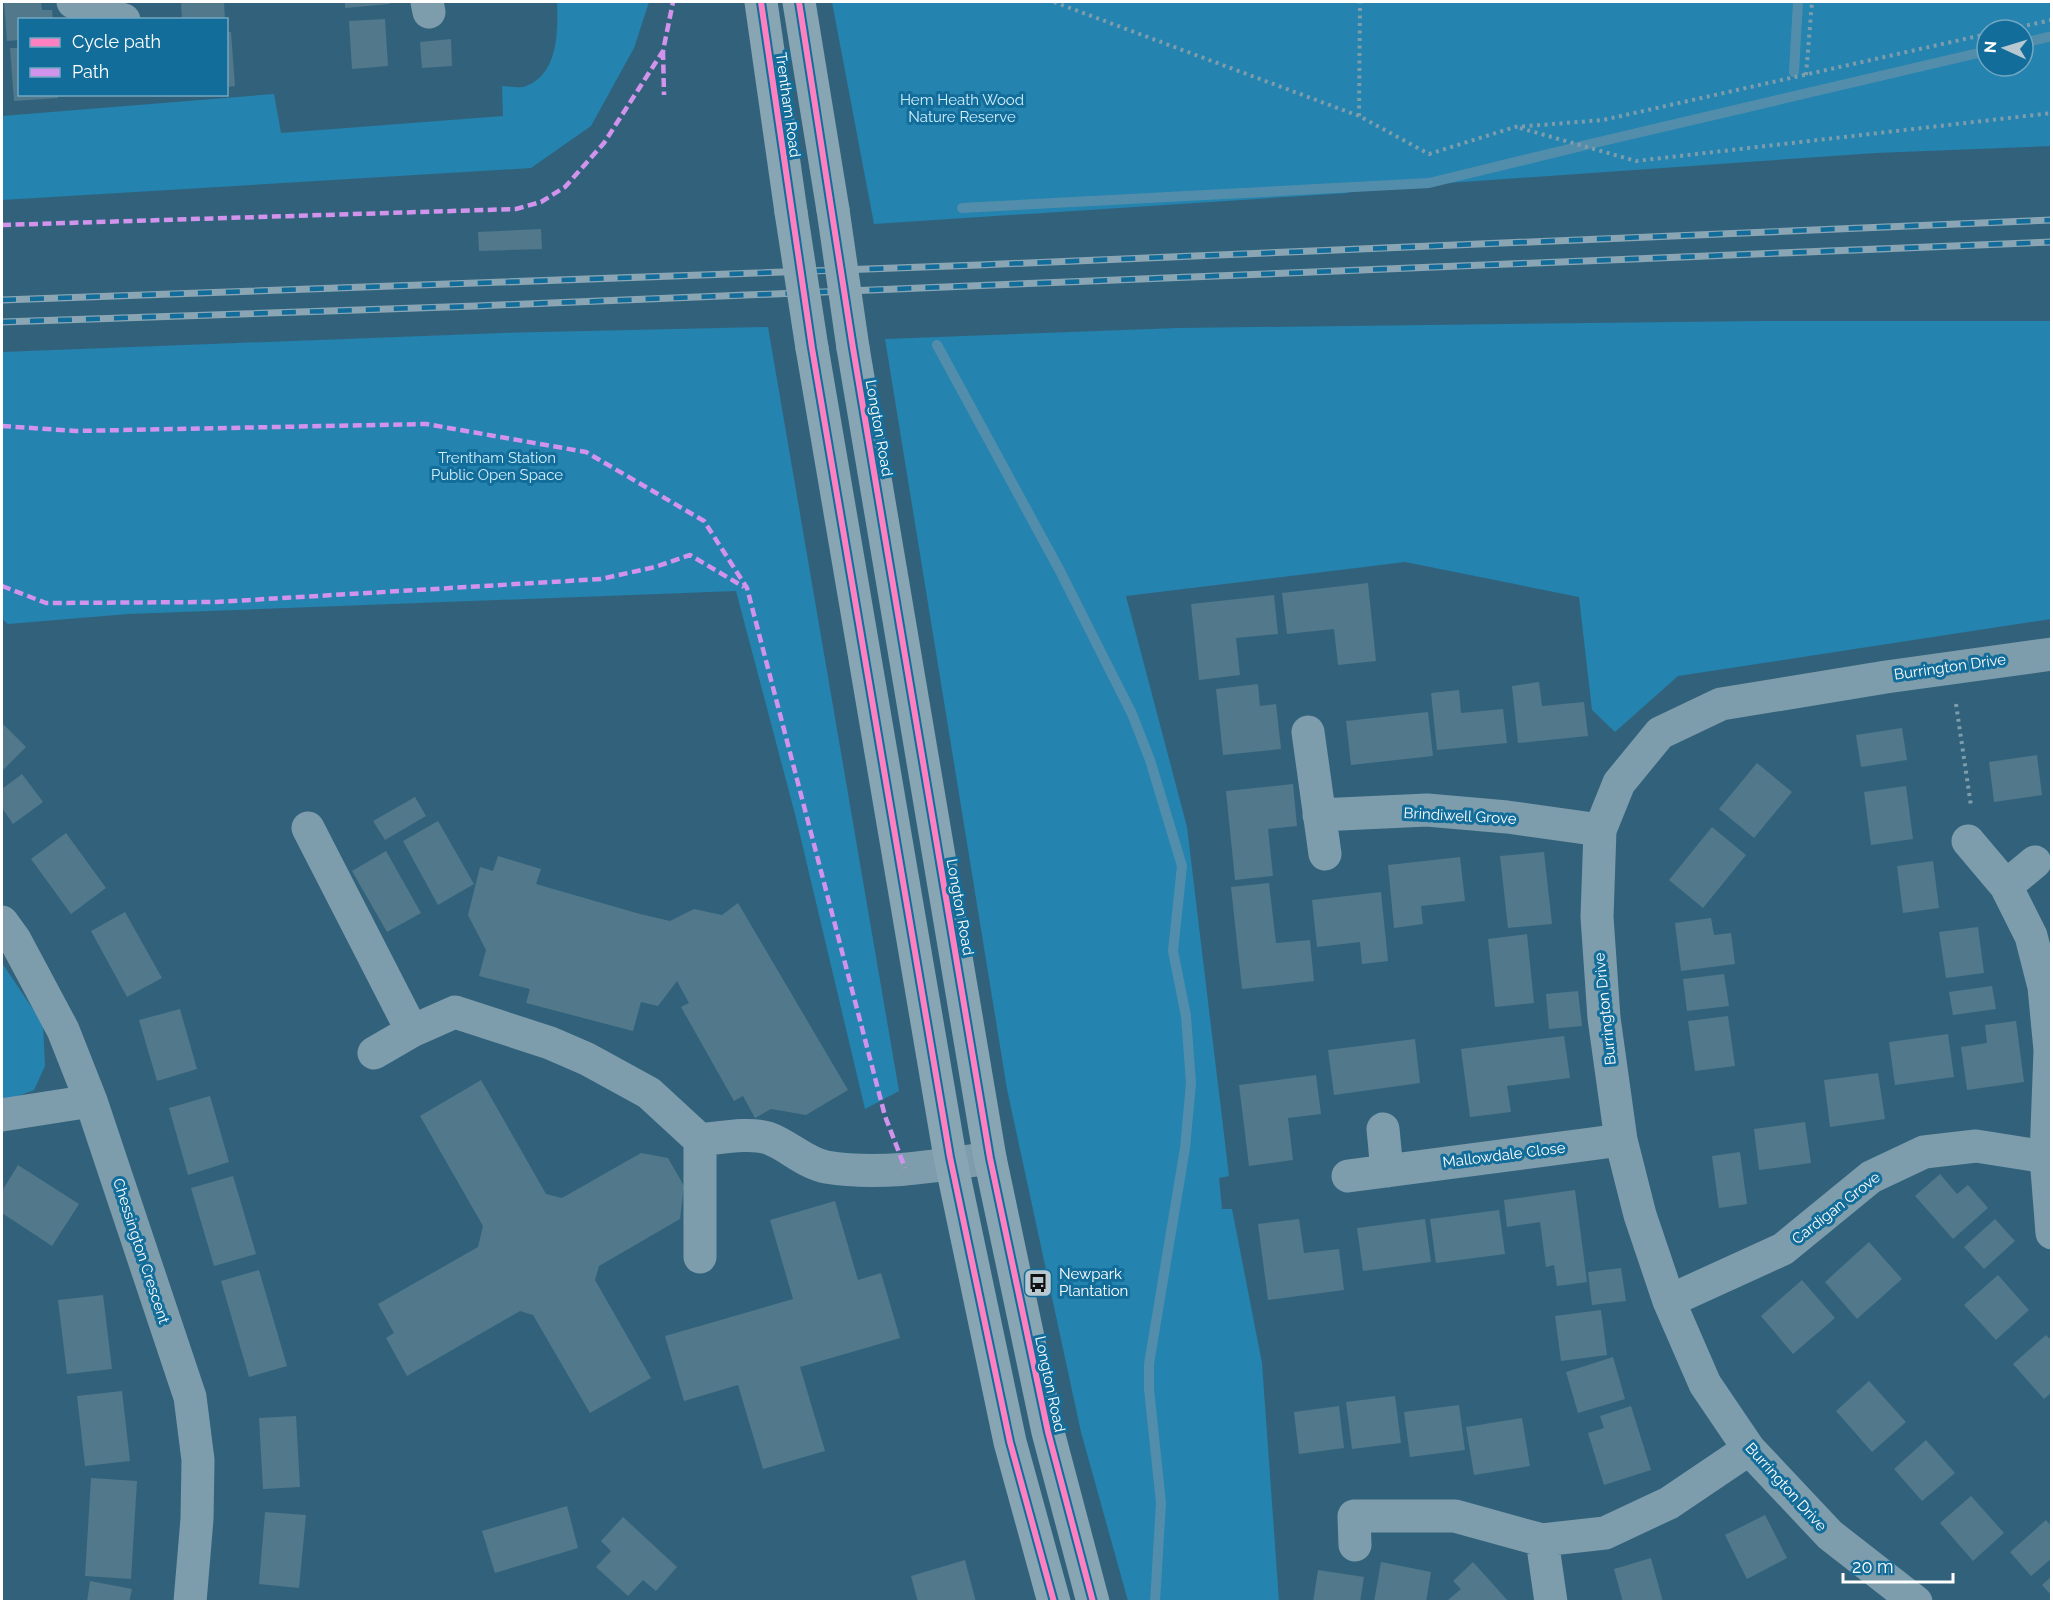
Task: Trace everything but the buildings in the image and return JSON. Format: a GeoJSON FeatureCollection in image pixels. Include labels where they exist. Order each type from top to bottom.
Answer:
{"type":"FeatureCollection","features":[{"type":"Feature","properties":{"kind":"main road","name":"Trentham Road"},"geometry":{"type":"LineString","coordinates":[[761,2],[790,212],[812,348],[952,1164]]}},
{"type":"Feature","properties":{"kind":"main road","name":"Trentham Road"},"geometry":{"type":"LineString","coordinates":[[799,2],[833,210]]}},
{"type":"Feature","properties":{"kind":"main road","name":"Longton Road"},"geometry":{"type":"LineString","coordinates":[[833,210],[853,348],[990,1158],[1048,1432],[1093,1602]]}},
{"type":"Feature","properties":{"kind":"main road"},"geometry":{"type":"LineString","coordinates":[[952,1164],[1010,1442],[1054,1602]]}},
{"type":"Feature","properties":{"kind":"street"},"geometry":{"type":"LineString","coordinates":[[73,2],[118,18]]}},
{"type":"Feature","properties":{"kind":"street","name":"Burrington Drive"},"geometry":{"type":"LineString","coordinates":[[1916,1602],[1830,1535],[1749,1449],[1705,1384],[1669,1301],[1640,1215],[1621,1140],[1604,1018],[1597,917],[1600,830],[1619,783],[1660,733],[1721,704],[2052,654]]}},
{"type":"Feature","properties":{"kind":"street"},"geometry":{"type":"LineString","coordinates":[[1308,732],[1325,854]]}},
{"type":"Feature","properties":{"kind":"street","name":"Brindiwell Grove"},"geometry":{"type":"LineString","coordinates":[[1319,815],[1427,810],[1507,817],[1600,830]]}},
{"type":"Feature","properties":{"kind":"street"},"geometry":{"type":"LineString","coordinates":[[308,828],[412,1031]]}},
{"type":"Feature","properties":{"kind":"street"},"geometry":{"type":"LineString","coordinates":[[1968,841],[2006,886],[2031,936],[2044,987],[2050,1050],[2046,1157],[2052,1233]]}},
{"type":"Feature","properties":{"kind":"street"},"geometry":{"type":"LineString","coordinates":[[2006,886],[2035,862]]}},
{"type":"Feature","properties":{"kind":"street","name":"Chessington Crescent"},"geometry":{"type":"LineString","coordinates":[[2,922],[15,940],[63,1030],[91,1101],[190,1397],[198,1460],[190,1602]]}},
{"type":"Feature","properties":{"kind":"street"},"geometry":{"type":"LineString","coordinates":[[374,1053],[412,1031],[455,1012],[550,1043],[587,1059],[649,1093],[700,1140],[700,1257]]}},
{"type":"Feature","properties":{"kind":"street"},"geometry":{"type":"LineString","coordinates":[[2,1115],[91,1101]]}},
{"type":"Feature","properties":{"kind":"street"},"geometry":{"type":"LineString","coordinates":[[1383,1128],[1387,1171]]}},
{"type":"Feature","properties":{"kind":"street"},"geometry":{"type":"LineString","coordinates":[[700,1140],[741,1136],[767,1138],[822,1166],[865,1172],[990,1158]]}},
{"type":"Feature","properties":{"kind":"street","name":"Mallowdale Close"},"geometry":{"type":"LineString","coordinates":[[1347,1176],[1621,1140]]}},
{"type":"Feature","properties":{"kind":"street","name":"Cardigan Grove"},"geometry":{"type":"LineString","coordinates":[[1669,1301],[1783,1249],[1871,1177],[1924,1152],[1976,1146],[2046,1157]]}},
{"type":"Feature","properties":{"kind":"street"},"geometry":{"type":"LineString","coordinates":[[1353,1518],[1455,1516],[1542,1540],[1605,1533],[1669,1503],[1749,1449]]}},
{"type":"Feature","properties":{"kind":"street"},"geometry":{"type":"LineString","coordinates":[[1542,1540],[1551,1602]]}},
{"type":"Feature","properties":{"kind":"path"},"geometry":{"type":"LineString","coordinates":[[1054,2],[1359,116],[1429,154],[1515,127],[1603,120],[1975,37]]}},
{"type":"Feature","properties":{"kind":"path"},"geometry":{"type":"LineString","coordinates":[[1359,116],[1360,2]]}},
{"type":"Feature","properties":{"kind":"path"},"geometry":{"type":"LineString","coordinates":[[1806,75],[1812,2]]}},
{"type":"Feature","properties":{"kind":"path"},"geometry":{"type":"LineString","coordinates":[[2035,24],[2052,20]]}},
{"type":"Feature","properties":{"kind":"path"},"geometry":{"type":"LineString","coordinates":[[1515,127],[1636,161],[2052,113]]}},
{"type":"Feature","properties":{"kind":"path"},"geometry":{"type":"LineString","coordinates":[[1950,668],[1973,820],[1968,841]]}},
{"type":"Feature","properties":{"kind":"green space"},"geometry":{"type":"Polygon","coordinates":[[[557,2],[649,2],[634,48],[591,126],[531,168],[2,200],[2,116],[274,94],[281,133],[503,116],[502,86],[526,86],[545,72],[551,61],[556,37],[557,2]]]}},
{"type":"Feature","properties":{"kind":"green space","name":"Hem Heath Wood Nature Reserve"},"geometry":{"type":"Polygon","coordinates":[[[832,2],[2051,2],[2051,146],[1876,153],[1348,190],[1348,193],[874,224],[832,2]]]}},
{"type":"Feature","properties":{"kind":"green space"},"geometry":{"type":"Polygon","coordinates":[[[1762,321],[2051,321],[2051,619],[1678,676],[1615,732],[1592,710],[1579,597],[1405,562],[1126,596],[1187,827],[1229,1176],[1219,1178],[1222,1209],[1232,1209],[1262,1363],[1279,1601],[1128,1601],[1081,1432],[1007,1089],[885,339],[1178,328],[1762,321]]]}},
{"type":"Feature","properties":{"kind":"green space","name":"Trentham Station Public Open Space"},"geometry":{"type":"Polygon","coordinates":[[[768,327],[899,1091],[865,1109],[796,818],[736,591],[128,614],[8,624],[2,619],[2,352],[502,333],[768,327]]]}},
{"type":"Feature","properties":{"kind":"green space"},"geometry":{"type":"Polygon","coordinates":[[[2,963],[43,1024],[45,1066],[34,1090],[2,1100],[2,963]]]}},
{"type":"Feature","properties":{"kind":"waterway"},"geometry":{"type":"LineString","coordinates":[[1794,72],[1798,2]]}},
{"type":"Feature","properties":{"kind":"waterway"},"geometry":{"type":"LineString","coordinates":[[2035,40],[2052,36]]}},
{"type":"Feature","properties":{"kind":"waterway"},"geometry":{"type":"LineString","coordinates":[[962,208],[1429,183],[1975,54]]}},
{"type":"Feature","properties":{"kind":"waterway"},"geometry":{"type":"LineString","coordinates":[[937,345],[1060,571],[1132,714],[1150,760],[1182,866],[1173,951],[1186,1016],[1191,1083],[1185,1148],[1149,1364],[1149,1389],[1161,1503],[1155,1602]]}},
{"type":"Feature","properties":{"kind":"railway"},"geometry":{"type":"LineString","coordinates":[[2,300],[979,265],[2052,220]]}},
{"type":"Feature","properties":{"kind":"railway"},"geometry":{"type":"LineString","coordinates":[[2,322],[476,306],[2052,242]]}},
{"type":"Feature","properties":{"kind":"marked path"},"geometry":{"type":"LineString","coordinates":[[2,225],[516,209],[541,202],[565,187],[604,143],[663,51],[673,2]]}},
{"type":"Feature","properties":{"kind":"marked path"},"geometry":{"type":"LineString","coordinates":[[663,51],[664,95]]}},
{"type":"Feature","properties":{"kind":"marked path"},"geometry":{"type":"LineString","coordinates":[[2,426],[76,431],[426,424],[586,452],[704,521],[747,588],[885,1116],[905,1168]]}},
{"type":"Feature","properties":{"kind":"marked path"},"geometry":{"type":"LineString","coordinates":[[2,586],[46,603],[216,602],[601,579],[655,567],[690,555],[744,587]]}},
{"type":"Feature","properties":{"kind":"cycle path"},"geometry":{"type":"LineString","coordinates":[[761,2],[812,348],[950,1157],[1010,1442],[1054,1602]]}},
{"type":"Feature","properties":{"kind":"cycle path"},"geometry":{"type":"LineString","coordinates":[[799,2],[853,348],[990,1158],[1048,1432],[1093,1602]]}},
{"type":"Feature","properties":{"kind":"place","name":"Newpark Plantation"},"geometry":{"type":"Point","coordinates":[1038,1283]}}]}
